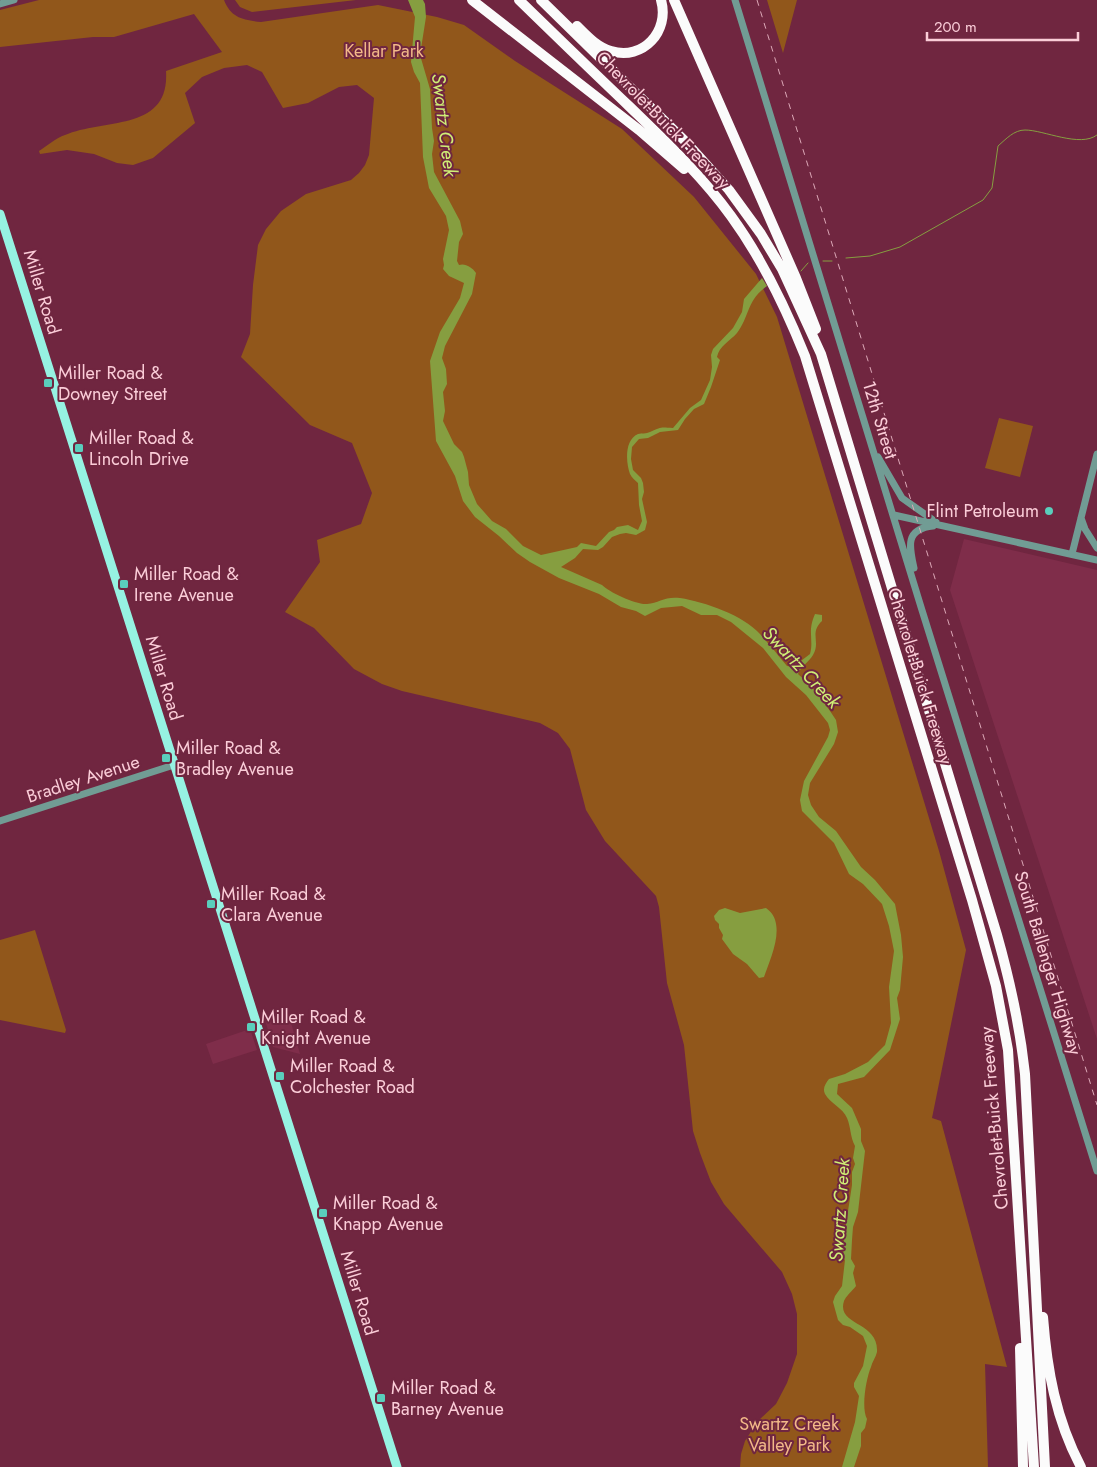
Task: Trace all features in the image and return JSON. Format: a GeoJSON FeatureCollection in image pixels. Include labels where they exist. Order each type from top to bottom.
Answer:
{"type":"FeatureCollection","features":[{"type":"Feature","properties":{"kind":"highway"},"geometry":{"type":"LineString","coordinates":[[472,0],[639,130],[717,197]]}},
{"type":"Feature","properties":{"kind":"highway","name":"Chevrolet-Buick Freeway"},"geometry":{"type":"LineString","coordinates":[[519,0],[665,142],[717,197],[742,232],[768,274],[785,308],[805,356],[975,908],[996,986],[1008,1050],[1034,1467]]}},
{"type":"Feature","properties":{"kind":"highway","name":"Chevrolet-Buick Freeway"},"geometry":{"type":"LineString","coordinates":[[541,0],[686,142],[729,190],[753,223],[778,263],[821,354],[1007,967],[1022,1052],[1029,1145],[1045,1467]]}},
{"type":"Feature","properties":{"kind":"highway"},"geometry":{"type":"LineString","coordinates":[[547,0],[598,44],[607,50],[621,53],[640,50],[654,39],[662,23],[664,12],[662,0]]}},
{"type":"Feature","properties":{"kind":"highway"},"geometry":{"type":"LineString","coordinates":[[674,0],[807,302],[816,325],[821,354]]}},
{"type":"Feature","properties":{"kind":"highway"},"geometry":{"type":"LineString","coordinates":[[1029,1145],[1047,1361],[1056,1404],[1066,1436],[1081,1467]]}},
{"type":"Feature","properties":{"kind":"highway"},"geometry":{"type":"LineString","coordinates":[[1017,1192],[1023,1467]]}},
{"type":"Feature","properties":{"kind":"main road","name":"Miller Road"},"geometry":{"type":"LineString","coordinates":[[0,214],[397,1467]]}},
{"type":"Feature","properties":{"kind":"street"},"geometry":{"type":"LineString","coordinates":[[0,4],[14,0]]}},
{"type":"Feature","properties":{"kind":"street","name":"12th Street"},"geometry":{"type":"LineString","coordinates":[[735,0],[997,850]]}},
{"type":"Feature","properties":{"kind":"street"},"geometry":{"type":"LineString","coordinates":[[873,449],[902,498],[941,525]]}},
{"type":"Feature","properties":{"kind":"street"},"geometry":{"type":"LineString","coordinates":[[1072,554],[1097,454]]}},
{"type":"Feature","properties":{"kind":"street"},"geometry":{"type":"LineString","coordinates":[[894,515],[1097,560]]}},
{"type":"Feature","properties":{"kind":"street"},"geometry":{"type":"LineString","coordinates":[[1081,518],[1085,529],[1097,548]]}},
{"type":"Feature","properties":{"kind":"street"},"geometry":{"type":"LineString","coordinates":[[921,608],[910,543],[919,528],[941,525]]}},
{"type":"Feature","properties":{"kind":"street","name":"Bradley Avenue"},"geometry":{"type":"LineString","coordinates":[[0,821],[174,765]]}},
{"type":"Feature","properties":{"kind":"street","name":"South Ballenger Highway"},"geometry":{"type":"LineString","coordinates":[[997,850],[1097,1171]]}},
{"type":"Feature","properties":{"kind":"shaded area"},"geometry":{"type":"Polygon","coordinates":[[[964,539],[1097,570],[1097,1039],[950,590],[964,539]]]}},
{"type":"Feature","properties":{"kind":"shaded area"},"geometry":{"type":"Polygon","coordinates":[[[288,1012],[300,1054],[273,1047],[265,1020],[288,1012]]]}},
{"type":"Feature","properties":{"kind":"shaded area"},"geometry":{"type":"Polygon","coordinates":[[[250,1029],[257,1050],[213,1064],[206,1044],[250,1029]]]}},
{"type":"Feature","properties":{"kind":"green space","name":"Swartz Creek Valley Park"},"geometry":{"type":"Polygon","coordinates":[[[39,0],[224,0],[230,11],[238,17],[261,22],[378,5],[437,17],[464,25],[515,61],[622,129],[694,197],[756,274],[777,317],[939,851],[966,950],[932,1118],[941,1121],[1007,1367],[985,1364],[988,1467],[740,1467],[745,1441],[757,1422],[776,1404],[787,1383],[797,1354],[797,1314],[792,1294],[782,1272],[724,1204],[711,1182],[700,1153],[693,1131],[684,1045],[667,983],[659,907],[656,896],[605,841],[586,810],[570,749],[558,733],[540,723],[402,691],[382,684],[354,669],[314,628],[285,612],[320,562],[317,540],[361,524],[372,493],[352,443],[310,425],[241,357],[250,334],[258,245],[266,229],[281,211],[306,194],[351,180],[359,173],[369,155],[374,98],[357,85],[339,87],[308,103],[283,108],[262,72],[247,65],[224,68],[202,77],[185,93],[195,123],[153,158],[133,165],[117,163],[94,154],[67,150],[40,154],[39,151],[65,135],[132,120],[146,114],[157,104],[164,91],[166,71],[222,52],[194,14],[114,37],[93,37],[0,47],[0,10],[39,0]]]}},
{"type":"Feature","properties":{"kind":"green space","name":"Kellar Park"},"geometry":{"type":"Polygon","coordinates":[[[235,0],[356,0],[252,12],[240,7],[235,0]]]}},
{"type":"Feature","properties":{"kind":"green space"},"geometry":{"type":"Polygon","coordinates":[[[767,0],[797,0],[783,53],[767,0]]]}},
{"type":"Feature","properties":{"kind":"green space"},"geometry":{"type":"Polygon","coordinates":[[[999,418],[1033,426],[1020,477],[985,468],[999,418]]]}},
{"type":"Feature","properties":{"kind":"green space"},"geometry":{"type":"Polygon","coordinates":[[[35,930],[66,1030],[65,1033],[0,1020],[0,940],[35,930]]]}},
{"type":"Feature","properties":{"kind":"water","name":"Swartz Creek"},"geometry":{"type":"Polygon","coordinates":[[[408,0],[423,0],[425,4],[426,17],[420,55],[430,89],[434,172],[460,221],[463,234],[459,242],[457,261],[459,265],[468,266],[476,273],[472,294],[445,346],[442,358],[446,369],[447,384],[443,392],[445,411],[443,421],[454,444],[462,452],[468,472],[469,485],[477,504],[492,521],[506,529],[523,546],[541,555],[577,547],[581,543],[596,546],[609,532],[617,527],[628,525],[638,530],[642,521],[638,483],[630,474],[628,464],[627,452],[630,441],[638,434],[648,433],[661,428],[673,428],[690,408],[701,400],[710,380],[713,349],[733,328],[742,312],[744,299],[762,278],[767,286],[755,297],[737,333],[718,353],[717,357],[720,360],[704,404],[694,409],[678,430],[660,432],[648,438],[639,439],[632,447],[631,459],[633,470],[643,483],[644,492],[642,499],[647,522],[645,530],[636,535],[626,533],[612,537],[598,550],[583,549],[575,558],[561,567],[602,585],[623,598],[642,604],[670,598],[680,598],[723,610],[753,627],[787,666],[793,667],[810,654],[813,620],[815,614],[822,615],[822,621],[816,630],[815,650],[798,674],[811,686],[828,708],[836,720],[838,732],[834,744],[810,783],[808,795],[811,805],[819,817],[836,831],[861,867],[875,880],[895,904],[903,957],[900,990],[897,998],[900,1019],[890,1050],[864,1077],[838,1084],[837,1094],[852,1108],[861,1129],[861,1141],[865,1151],[858,1212],[853,1227],[852,1240],[851,1259],[855,1266],[853,1273],[856,1286],[845,1299],[843,1309],[851,1320],[872,1334],[876,1342],[877,1352],[866,1386],[864,1408],[867,1419],[865,1428],[861,1433],[861,1446],[854,1467],[842,1467],[855,1422],[859,1396],[854,1383],[863,1366],[867,1346],[863,1336],[850,1327],[843,1325],[838,1320],[833,1302],[842,1286],[845,1260],[843,1258],[844,1237],[852,1185],[852,1172],[855,1164],[853,1158],[855,1146],[845,1114],[827,1097],[824,1090],[829,1079],[845,1074],[868,1062],[885,1045],[891,1023],[889,987],[894,951],[882,904],[863,884],[849,874],[834,843],[802,811],[800,800],[804,781],[828,737],[830,730],[828,723],[806,695],[786,677],[763,648],[731,622],[717,615],[701,615],[682,606],[661,608],[645,616],[636,611],[621,607],[599,594],[559,578],[530,562],[475,517],[463,501],[455,476],[436,441],[430,361],[440,332],[460,298],[464,283],[449,276],[443,269],[443,259],[449,230],[446,216],[429,188],[423,157],[420,83],[411,62],[415,17],[408,0]]]}},
{"type":"Feature","properties":{"kind":"water"},"geometry":{"type":"Polygon","coordinates":[[[725,908],[740,913],[766,908],[772,915],[776,923],[776,941],[764,977],[759,978],[747,964],[733,954],[722,939],[723,935],[714,916],[719,910],[725,908]]]}},
{"type":"Feature","properties":{"kind":"waterway"},"geometry":{"type":"LineString","coordinates":[[846,258],[870,256],[900,247],[983,200],[992,188],[998,146],[1014,133],[1025,130],[1081,140],[1090,139],[1097,135]]}},
{"type":"Feature","properties":{"kind":"waterway"},"geometry":{"type":"LineString","coordinates":[[823,261],[832,261]]}},
{"type":"Feature","properties":{"kind":"waterway"},"geometry":{"type":"LineString","coordinates":[[801,271],[808,263]]}},
{"type":"Feature","properties":{"kind":"railway"},"geometry":{"type":"LineString","coordinates":[[757,0],[1097,1105]]}},
{"type":"Feature","properties":{"kind":"place","name":"Miller Road & Downey Street"},"geometry":{"type":"Point","coordinates":[48,383]}},
{"type":"Feature","properties":{"kind":"place","name":"Miller Road & Lincoln Drive"},"geometry":{"type":"Point","coordinates":[79,448]}},
{"type":"Feature","properties":{"kind":"place","name":"Flint Petroleum"},"geometry":{"type":"Point","coordinates":[1049,511]}},
{"type":"Feature","properties":{"kind":"place","name":"Miller Road & Irene Avenue"},"geometry":{"type":"Point","coordinates":[124,584]}},
{"type":"Feature","properties":{"kind":"place","name":"Miller Road & Bradley Avenue"},"geometry":{"type":"Point","coordinates":[166,758]}},
{"type":"Feature","properties":{"kind":"place","name":"Miller Road & Clara Avenue"},"geometry":{"type":"Point","coordinates":[211,904]}},
{"type":"Feature","properties":{"kind":"place","name":"Miller Road & Knight Avenue"},"geometry":{"type":"Point","coordinates":[251,1027]}},
{"type":"Feature","properties":{"kind":"place","name":"Miller Road & Colchester Road"},"geometry":{"type":"Point","coordinates":[280,1076]}},
{"type":"Feature","properties":{"kind":"place","name":"Miller Road & Knapp Avenue"},"geometry":{"type":"Point","coordinates":[323,1213]}},
{"type":"Feature","properties":{"kind":"place","name":"Miller Road & Barney Avenue"},"geometry":{"type":"Point","coordinates":[381,1398]}}]}
